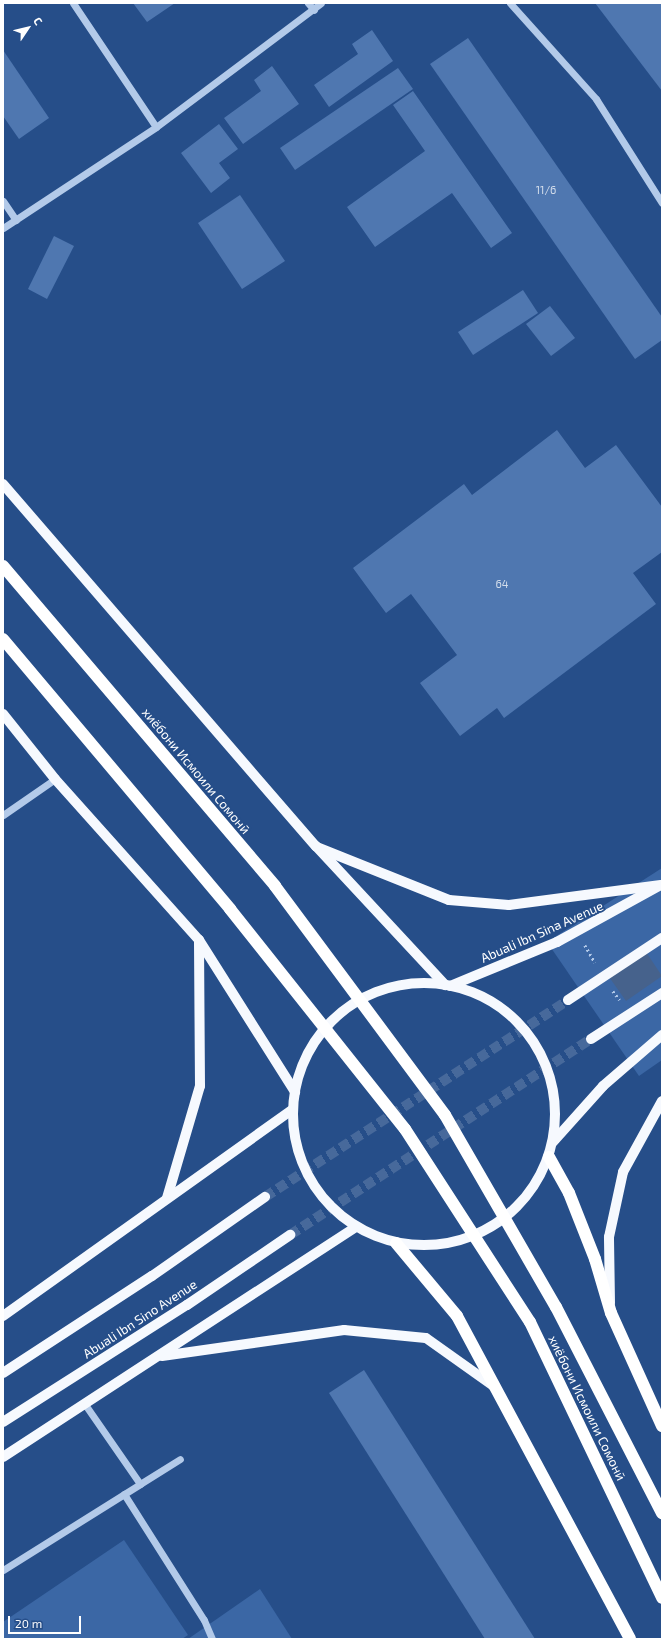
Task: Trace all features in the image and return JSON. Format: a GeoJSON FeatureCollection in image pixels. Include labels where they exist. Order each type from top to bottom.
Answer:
{"type":"FeatureCollection","features":[{"type":"Feature","properties":{"kind":"highway","name":"хиёбони Исмоили Сомонӣ"},"geometry":{"type":"LineString","coordinates":[[3,566],[276,886],[445,1114],[556,1307],[662,1513]]}},
{"type":"Feature","properties":{"kind":"highway","name":"хиёбони Исмоили Сомонӣ"},"geometry":{"type":"LineString","coordinates":[[3,638],[230,909],[405,1128],[530,1322],[662,1598]]}},
{"type":"Feature","properties":{"kind":"highway"},"geometry":{"type":"LineString","coordinates":[[549,1156],[569,1194],[595,1259],[611,1313],[662,1426]]}},
{"type":"Feature","properties":{"kind":"highway"},"geometry":{"type":"LineString","coordinates":[[396,1243],[457,1316],[498,1390],[630,1639]]}},
{"type":"Feature","properties":{"kind":"main road"},"geometry":{"type":"LineString","coordinates":[[3,484],[316,846],[448,985]]}},
{"type":"Feature","properties":{"kind":"main road"},"geometry":{"type":"LineString","coordinates":[[3,714],[55,779],[199,940],[295,1092]]}},
{"type":"Feature","properties":{"kind":"main road"},"geometry":{"type":"LineString","coordinates":[[316,846],[449,900],[509,905],[661,885]]}},
{"type":"Feature","properties":{"kind":"main road","name":"Abuali Ibn Sina Avenue"},"geometry":{"type":"LineString","coordinates":[[448,985],[557,942],[661,885]]}},
{"type":"Feature","properties":{"kind":"main road"},"geometry":{"type":"LineString","coordinates":[[568,1000],[662,938]]}},
{"type":"Feature","properties":{"kind":"main road"},"geometry":{"type":"LineString","coordinates":[[167,1198],[200,1086],[199,940]]}},
{"type":"Feature","properties":{"kind":"main road"},"geometry":{"type":"LineString","coordinates":[[411,983],[448,985],[483,997],[512,1016],[534,1043],[549,1074],[555,1108],[553,1142],[549,1156],[531,1191],[505,1219],[472,1237],[434,1246],[396,1243],[356,1227],[329,1205],[308,1176],[296,1144],[293,1109],[295,1092],[305,1060],[316,1042],[348,1007],[378,991],[411,983]]}},
{"type":"Feature","properties":{"kind":"main road"},"geometry":{"type":"LineString","coordinates":[[591,1039],[662,993]]}},
{"type":"Feature","properties":{"kind":"main road"},"geometry":{"type":"LineString","coordinates":[[553,1142],[603,1086],[662,1035]]}},
{"type":"Feature","properties":{"kind":"main road"},"geometry":{"type":"LineString","coordinates":[[611,1313],[609,1237],[623,1172],[662,1101]]}},
{"type":"Feature","properties":{"kind":"main road"},"geometry":{"type":"LineString","coordinates":[[3,1316],[293,1109]]}},
{"type":"Feature","properties":{"kind":"main road"},"geometry":{"type":"LineString","coordinates":[[3,1373],[152,1276],[265,1197]]}},
{"type":"Feature","properties":{"kind":"main road"},"geometry":{"type":"LineString","coordinates":[[3,1457],[356,1227]]}},
{"type":"Feature","properties":{"kind":"main road","name":"Abuali Ibn Sino Avenue"},"geometry":{"type":"LineString","coordinates":[[3,1422],[187,1305],[290,1235]]}},
{"type":"Feature","properties":{"kind":"main road"},"geometry":{"type":"LineString","coordinates":[[158,1356],[344,1330],[426,1338],[498,1390]]}},
{"type":"Feature","properties":{"kind":"lane"},"geometry":{"type":"LineString","coordinates":[[73,3],[156,127]]}},
{"type":"Feature","properties":{"kind":"lane"},"geometry":{"type":"LineString","coordinates":[[308,3],[314,10]]}},
{"type":"Feature","properties":{"kind":"lane"},"geometry":{"type":"LineString","coordinates":[[3,228],[156,127],[314,10],[321,3]]}},
{"type":"Feature","properties":{"kind":"lane"},"geometry":{"type":"LineString","coordinates":[[510,3],[596,99],[662,204]]}},
{"type":"Feature","properties":{"kind":"lane"},"geometry":{"type":"LineString","coordinates":[[3,201],[16,220]]}},
{"type":"Feature","properties":{"kind":"lane"},"geometry":{"type":"LineString","coordinates":[[3,815],[55,779]]}},
{"type":"Feature","properties":{"kind":"lane"},"geometry":{"type":"LineString","coordinates":[[84,1403],[140,1484]]}},
{"type":"Feature","properties":{"kind":"lane"},"geometry":{"type":"LineString","coordinates":[[3,1570],[180,1459]]}},
{"type":"Feature","properties":{"kind":"lane"},"geometry":{"type":"LineString","coordinates":[[124,1494],[204,1620],[212,1639]]}},
{"type":"Feature","properties":{"kind":"shaded area"},"geometry":{"type":"Polygon","coordinates":[[[662,868],[662,1060],[639,1076],[547,942],[662,868]]]}},
{"type":"Feature","properties":{"kind":"shaded area"},"geometry":{"type":"Polygon","coordinates":[[[644,949],[662,976],[626,1001],[607,974],[644,949]]]}},
{"type":"Feature","properties":{"kind":"shaded area"},"geometry":{"type":"Polygon","coordinates":[[[124,1540],[188,1635],[182,1639],[3,1639],[3,1622],[124,1540]]]}},
{"type":"Feature","properties":{"kind":"shaded area"},"geometry":{"type":"Polygon","coordinates":[[[260,1589],[292,1639],[188,1639],[260,1589]]]}},
{"type":"Feature","properties":{"kind":"building"},"geometry":{"type":"Polygon","coordinates":[[[133,3],[175,3],[147,22],[133,3]]]}},
{"type":"Feature","properties":{"kind":"building"},"geometry":{"type":"Polygon","coordinates":[[[595,3],[662,3],[662,91],[595,3]]]}},
{"type":"Feature","properties":{"kind":"building"},"geometry":{"type":"Polygon","coordinates":[[[372,30],[393,61],[329,107],[314,85],[358,54],[352,44],[372,30]]]}},
{"type":"Feature","properties":{"kind":"building"},"geometry":{"type":"Polygon","coordinates":[[[468,38],[662,317],[662,340],[635,359],[430,64],[468,38]]]}},
{"type":"Feature","properties":{"kind":"building"},"geometry":{"type":"Polygon","coordinates":[[[3,50],[49,118],[19,139],[3,116],[3,50]]]}},
{"type":"Feature","properties":{"kind":"building"},"geometry":{"type":"Polygon","coordinates":[[[272,66],[299,104],[243,144],[224,118],[261,91],[254,80],[272,66]]]}},
{"type":"Feature","properties":{"kind":"building"},"geometry":{"type":"Polygon","coordinates":[[[398,68],[413,89],[295,170],[280,148],[398,68]]]}},
{"type":"Feature","properties":{"kind":"building"},"geometry":{"type":"Polygon","coordinates":[[[413,91],[512,233],[491,248],[452,193],[375,247],[347,207],[425,151],[393,105],[413,91]]]}},
{"type":"Feature","properties":{"kind":"building"},"geometry":{"type":"Polygon","coordinates":[[[219,124],[238,149],[219,163],[230,178],[211,193],[181,153],[219,124]]]}},
{"type":"Feature","properties":{"kind":"building"},"geometry":{"type":"Polygon","coordinates":[[[240,195],[285,261],[242,289],[198,223],[240,195]]]}},
{"type":"Feature","properties":{"kind":"building"},"geometry":{"type":"Polygon","coordinates":[[[54,236],[74,246],[47,299],[28,289],[54,236]]]}},
{"type":"Feature","properties":{"kind":"building"},"geometry":{"type":"Polygon","coordinates":[[[523,290],[538,313],[473,355],[458,332],[523,290]]]}},
{"type":"Feature","properties":{"kind":"building"},"geometry":{"type":"Polygon","coordinates":[[[550,306],[575,338],[551,356],[526,324],[550,306]]]}},
{"type":"Feature","properties":{"kind":"building"},"geometry":{"type":"Polygon","coordinates":[[[557,430],[585,468],[616,445],[662,507],[662,552],[633,573],[656,604],[504,718],[497,708],[460,736],[420,683],[457,655],[411,594],[386,613],[353,568],[464,484],[472,495],[557,430]]]}},
{"type":"Feature","properties":{"kind":"building"},"geometry":{"type":"Polygon","coordinates":[[[364,1370],[535,1639],[485,1639],[329,1393],[364,1370]]]}},
{"type":"Feature","properties":{"kind":"tunnel"},"geometry":{"type":"LineString","coordinates":[[265,1197],[568,1000]]}},
{"type":"Feature","properties":{"kind":"tunnel"},"geometry":{"type":"LineString","coordinates":[[290,1235],[591,1039]]}}]}
